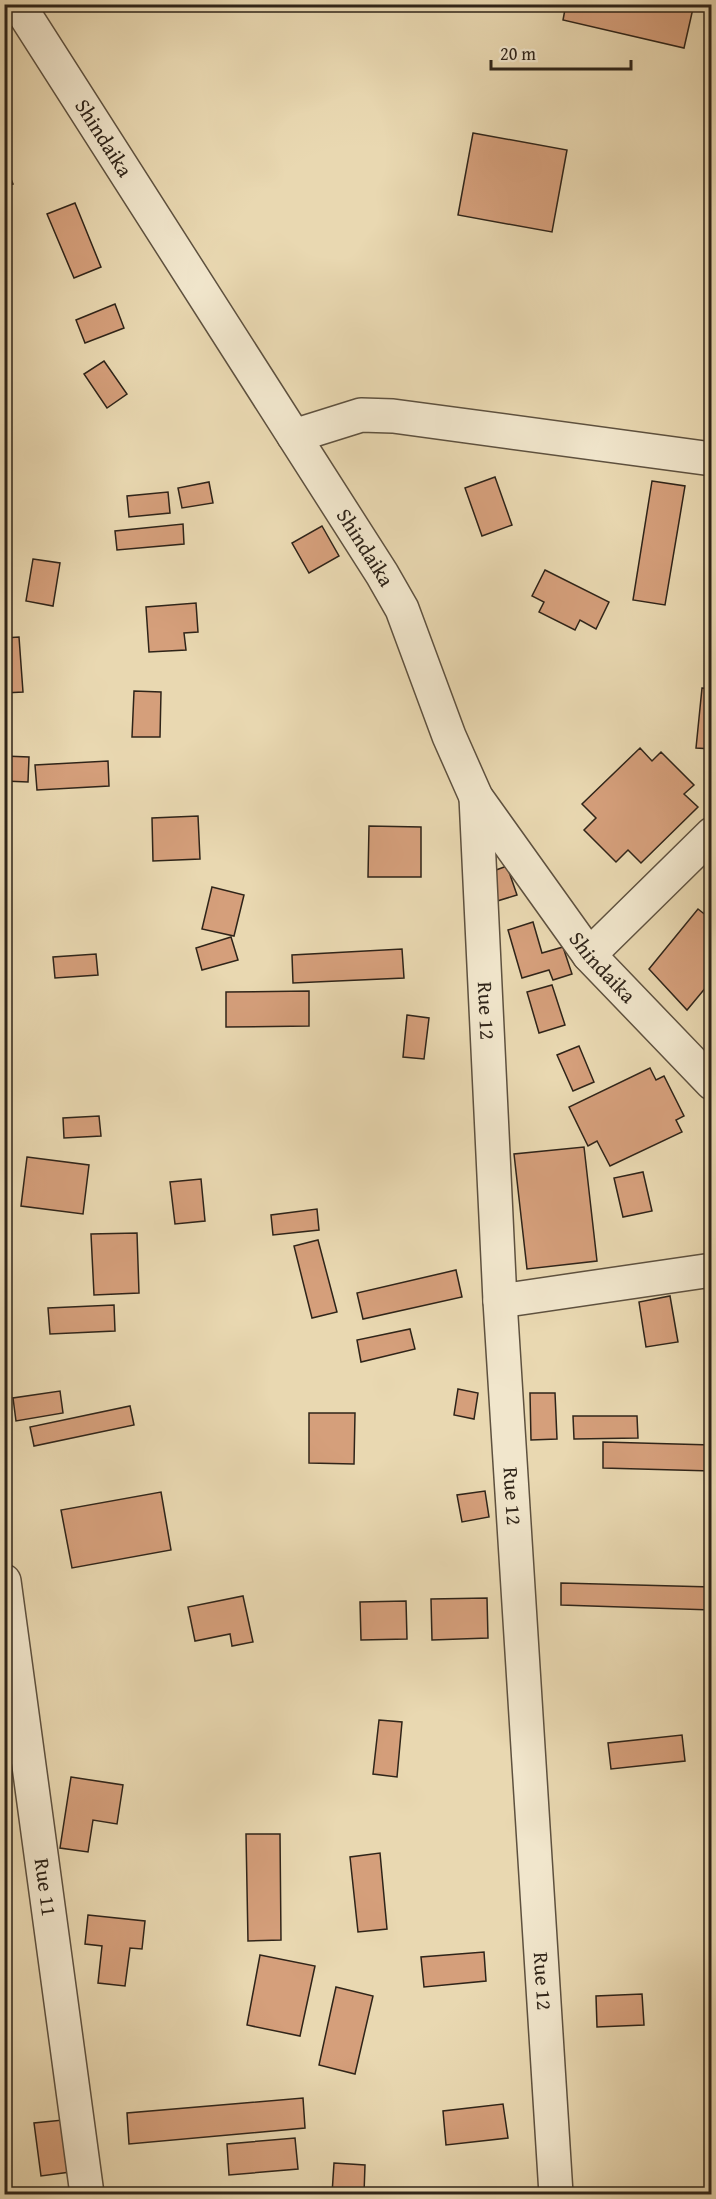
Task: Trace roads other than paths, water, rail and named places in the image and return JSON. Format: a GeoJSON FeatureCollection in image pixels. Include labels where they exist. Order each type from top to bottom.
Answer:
{"type":"FeatureCollection","features":[{"type":"Feature","properties":{"kind":"street","name":"Shindaika"},"geometry":{"type":"LineString","coordinates":[[18,4],[382,574],[402,609],[449,736],[476,797],[590,956],[711,1083]]}},
{"type":"Feature","properties":{"kind":"street"},"geometry":{"type":"LineString","coordinates":[[294,436],[361,416],[393,416],[711,459]]}},
{"type":"Feature","properties":{"kind":"street","name":"Rue 12"},"geometry":{"type":"LineString","coordinates":[[476,797],[500,1301],[556,2194]]}},
{"type":"Feature","properties":{"kind":"street"},"geometry":{"type":"LineString","coordinates":[[590,956],[711,834]]}},
{"type":"Feature","properties":{"kind":"street"},"geometry":{"type":"LineString","coordinates":[[500,1301],[711,1270]]}},
{"type":"Feature","properties":{"kind":"street","name":"Rue 11"},"geometry":{"type":"LineString","coordinates":[[4,1581],[7,1628],[87,2194]]}}]}
